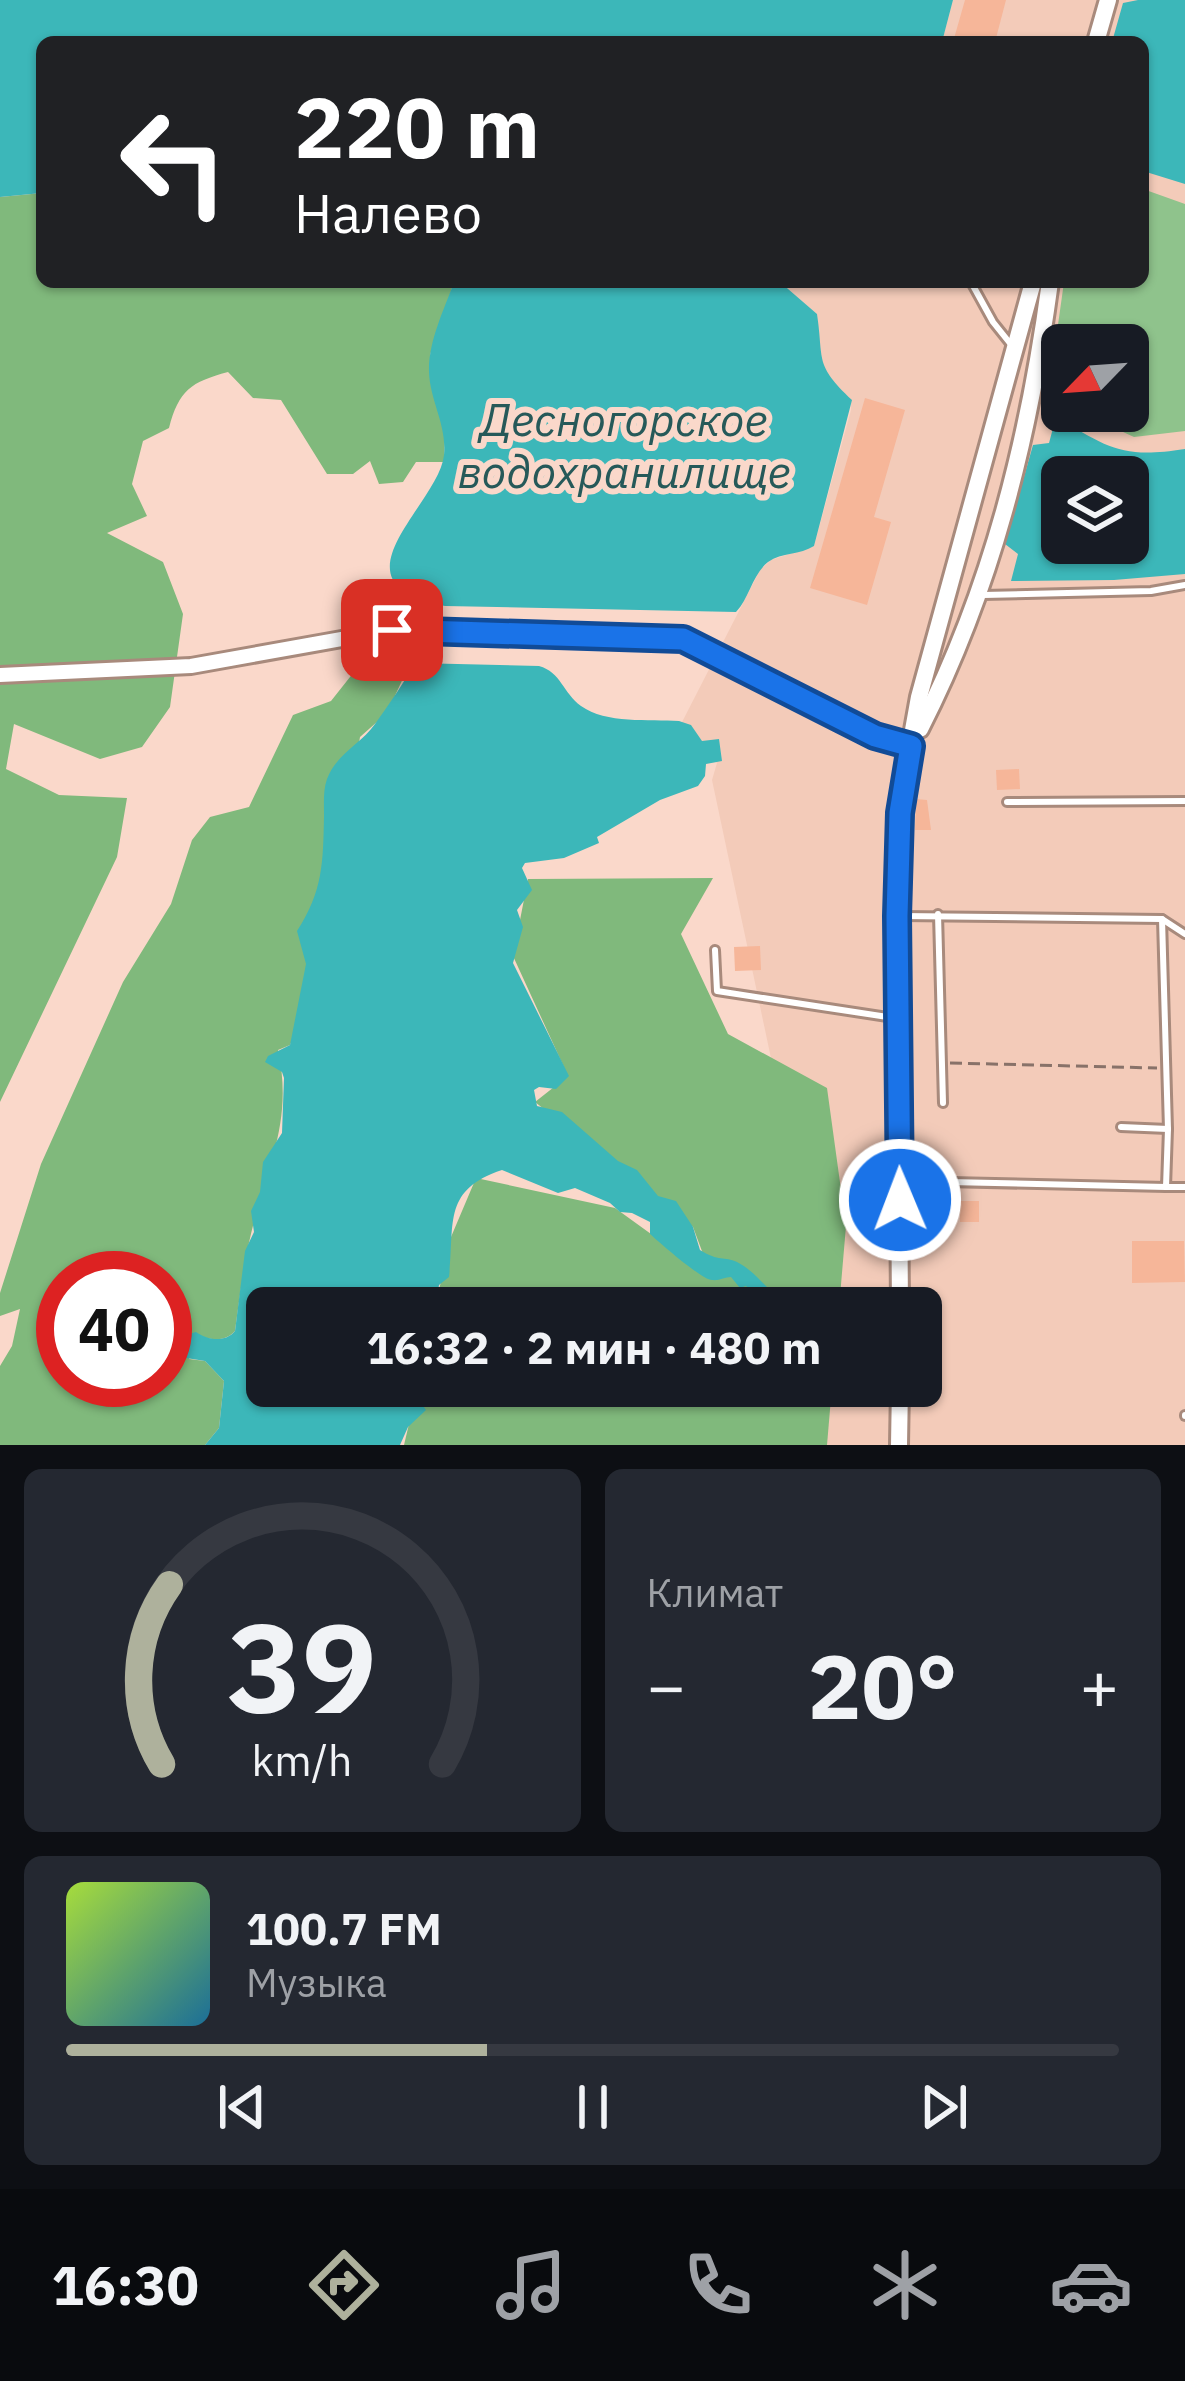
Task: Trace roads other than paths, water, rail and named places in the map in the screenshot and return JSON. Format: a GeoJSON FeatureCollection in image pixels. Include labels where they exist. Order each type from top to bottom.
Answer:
{"type":"FeatureCollection","features":[{"type":"Feature","properties":{"kind":"street"},"geometry":{"type":"LineString","coordinates":[[1098,36],[1108,0]]}},
{"type":"Feature","properties":{"kind":"street"},"geometry":{"type":"LineString","coordinates":[[900,1287],[900,813],[919,698],[1032,288]]}},
{"type":"Feature","properties":{"kind":"street"},"geometry":{"type":"LineString","coordinates":[[911,746],[979,596],[1026,434],[1049,288]]}},
{"type":"Feature","properties":{"kind":"street"},"geometry":{"type":"LineString","coordinates":[[0,675],[191,666],[392,630],[683,639],[875,736],[911,746]]}},
{"type":"Feature","properties":{"kind":"street"},"geometry":{"type":"LineString","coordinates":[[899,1445],[900,1407]]}},
{"type":"Feature","properties":{"kind":"lane"},"geometry":{"type":"LineString","coordinates":[[974,288],[1016,350]]}},
{"type":"Feature","properties":{"kind":"lane"},"geometry":{"type":"LineString","coordinates":[[979,596],[1185,586]]}},
{"type":"Feature","properties":{"kind":"lane"},"geometry":{"type":"LineString","coordinates":[[1007,802],[1185,801]]}},
{"type":"Feature","properties":{"kind":"lane"},"geometry":{"type":"LineString","coordinates":[[938,914],[943,1102]]}},
{"type":"Feature","properties":{"kind":"lane"},"geometry":{"type":"LineString","coordinates":[[897,916],[1162,919],[1185,934]]}},
{"type":"Feature","properties":{"kind":"lane"},"geometry":{"type":"LineString","coordinates":[[1162,919],[1166,1187]]}},
{"type":"Feature","properties":{"kind":"lane"},"geometry":{"type":"LineString","coordinates":[[715,950],[717,991],[897,1019]]}},
{"type":"Feature","properties":{"kind":"lane"},"geometry":{"type":"LineString","coordinates":[[1121,1127],[1168,1129]]}},
{"type":"Feature","properties":{"kind":"lane"},"geometry":{"type":"LineString","coordinates":[[899,1180],[1185,1187]]}},
{"type":"Feature","properties":{"kind":"water"},"geometry":{"type":"Polygon","coordinates":[[[0,0],[953,0],[944,36],[36,36],[36,194],[0,197],[0,0]]]}},
{"type":"Feature","properties":{"kind":"water"},"geometry":{"type":"Polygon","coordinates":[[[1185,0],[1185,184],[1149,173],[1149,36],[1114,36],[1123,3],[1185,0]]]}},
{"type":"Feature","properties":{"kind":"water","name":"Десногорское водохранилище"},"geometry":{"type":"Polygon","coordinates":[[[452,288],[787,288],[817,314],[826,369],[852,400],[814,546],[768,562],[736,612],[445,606],[410,595],[393,580],[390,562],[397,541],[438,475],[444,455],[430,383],[429,361],[452,288]]]}},
{"type":"Feature","properties":{"kind":"water"},"geometry":{"type":"Polygon","coordinates":[[[1052,432],[1083,432],[1130,451],[1185,449],[1185,574],[1011,581],[1018,554],[1005,544],[1033,445],[1049,443],[1052,432]]]}},
{"type":"Feature","properties":{"kind":"water"},"geometry":{"type":"Polygon","coordinates":[[[415,663],[539,666],[591,712],[679,721],[691,725],[702,741],[719,739],[722,761],[706,764],[698,786],[660,800],[597,837],[599,843],[564,858],[525,863],[522,868],[532,890],[517,910],[523,927],[513,963],[569,1076],[556,1089],[534,1090],[537,1106],[562,1112],[618,1161],[637,1170],[658,1196],[676,1201],[693,1227],[700,1250],[745,1267],[767,1287],[739,1287],[731,1277],[707,1278],[650,1234],[650,1222],[575,1188],[558,1193],[502,1170],[483,1178],[460,1198],[449,1277],[439,1287],[246,1287],[246,1407],[424,1407],[400,1445],[205,1445],[219,1428],[224,1381],[205,1361],[192,1359],[192,1333],[221,1339],[235,1331],[245,1251],[254,1232],[251,1211],[260,1192],[263,1162],[282,1133],[284,1078],[265,1062],[290,1045],[306,964],[297,931],[320,876],[326,783],[337,762],[375,724],[415,663]]]}}]}
